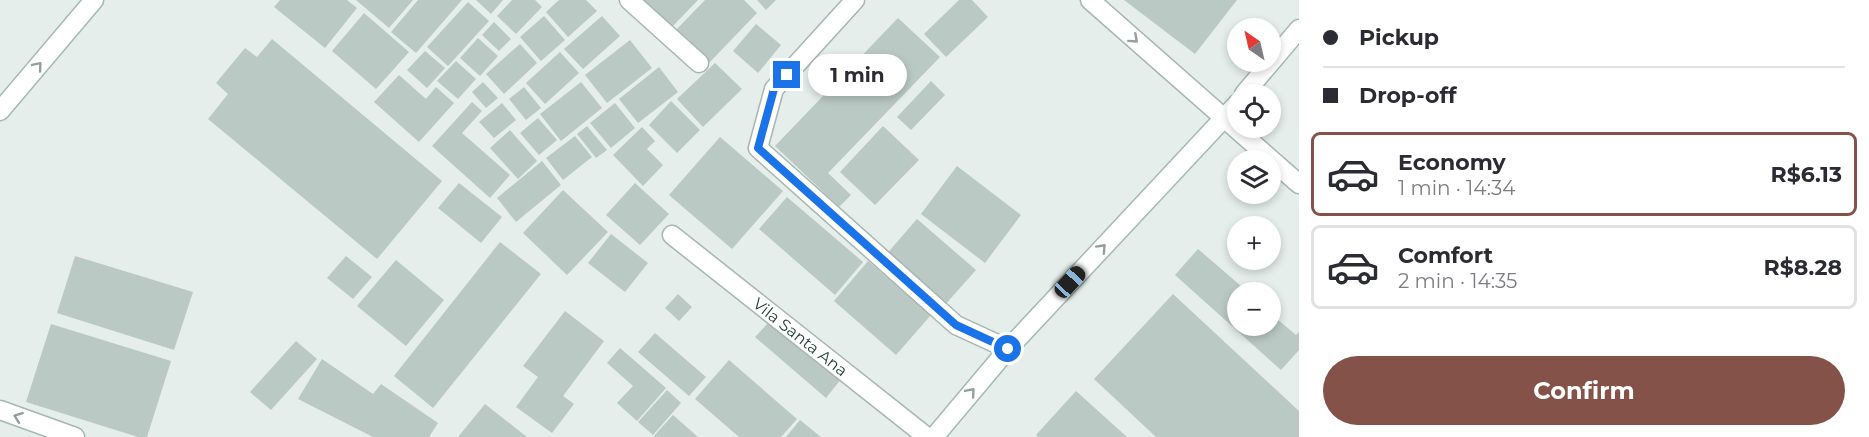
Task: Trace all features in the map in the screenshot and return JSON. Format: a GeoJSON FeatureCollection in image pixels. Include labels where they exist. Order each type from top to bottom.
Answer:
{"type":"FeatureCollection","features":[{"type":"Feature","properties":{"kind":"street"},"geometry":{"type":"LineString","coordinates":[[0,111],[94,0]]}},
{"type":"Feature","properties":{"kind":"street"},"geometry":{"type":"LineString","coordinates":[[629,0],[699,63]]}},
{"type":"Feature","properties":{"kind":"street"},"geometry":{"type":"LineString","coordinates":[[855,0],[774,89],[758,148],[956,325],[1008,349]]}},
{"type":"Feature","properties":{"kind":"street"},"geometry":{"type":"LineString","coordinates":[[1090,0],[1299,184]]}},
{"type":"Feature","properties":{"kind":"street"},"geometry":{"type":"LineString","coordinates":[[1252,84],[1299,29]]}},
{"type":"Feature","properties":{"kind":"street"},"geometry":{"type":"LineString","coordinates":[[934,437],[1008,349],[1227,116]]}},
{"type":"Feature","properties":{"kind":"street","name":"Vila Santa Ana"},"geometry":{"type":"LineString","coordinates":[[672,235],[927,437]]}},
{"type":"Feature","properties":{"kind":"street"},"geometry":{"type":"LineString","coordinates":[[0,410],[75,437]]}},
{"type":"Feature","properties":{"kind":"building"},"geometry":{"type":"Polygon","coordinates":[[[280,0],[347,0],[357,8],[325,48],[274,7],[280,0]]]}},
{"type":"Feature","properties":{"kind":"building"},"geometry":{"type":"Polygon","coordinates":[[[356,0],[413,0],[389,28],[356,0]]]}},
{"type":"Feature","properties":{"kind":"building"},"geometry":{"type":"Polygon","coordinates":[[[418,0],[462,0],[416,53],[391,32],[418,0]]]}},
{"type":"Feature","properties":{"kind":"building"},"geometry":{"type":"Polygon","coordinates":[[[476,0],[503,0],[491,14],[476,0]]]}},
{"type":"Feature","properties":{"kind":"building"},"geometry":{"type":"Polygon","coordinates":[[[512,0],[535,0],[542,7],[516,34],[497,16],[512,0]]]}},
{"type":"Feature","properties":{"kind":"building"},"geometry":{"type":"Polygon","coordinates":[[[559,0],[586,0],[597,11],[568,37],[546,12],[559,0]]]}},
{"type":"Feature","properties":{"kind":"building"},"geometry":{"type":"Polygon","coordinates":[[[639,0],[698,0],[670,29],[639,0]]]}},
{"type":"Feature","properties":{"kind":"building"},"geometry":{"type":"Polygon","coordinates":[[[705,0],[744,0],[757,13],[709,63],[675,31],[705,0]]]}},
{"type":"Feature","properties":{"kind":"building"},"geometry":{"type":"Polygon","coordinates":[[[757,0],[776,0],[766,10],[757,0]]]}},
{"type":"Feature","properties":{"kind":"building"},"geometry":{"type":"Polygon","coordinates":[[[959,0],[972,0],[988,17],[946,57],[924,34],[959,0]]]}},
{"type":"Feature","properties":{"kind":"building"},"geometry":{"type":"Polygon","coordinates":[[[1124,0],[1237,0],[1195,54],[1124,0]]]}},
{"type":"Feature","properties":{"kind":"building"},"geometry":{"type":"Polygon","coordinates":[[[468,2],[489,21],[448,66],[427,47],[468,2]]]}},
{"type":"Feature","properties":{"kind":"building"},"geometry":{"type":"Polygon","coordinates":[[[364,13],[409,52],[376,89],[332,51],[364,13]]]}},
{"type":"Feature","properties":{"kind":"building"},"geometry":{"type":"Polygon","coordinates":[[[544,16],[565,40],[541,61],[520,37],[544,16]]]}},
{"type":"Feature","properties":{"kind":"building"},"geometry":{"type":"Polygon","coordinates":[[[602,16],[620,36],[583,69],[564,49],[602,16]]]}},
{"type":"Feature","properties":{"kind":"building"},"geometry":{"type":"Polygon","coordinates":[[[898,18],[940,57],[828,173],[851,195],[839,207],[775,146],[898,18]]]}},
{"type":"Feature","properties":{"kind":"building"},"geometry":{"type":"Polygon","coordinates":[[[494,22],[511,39],[499,51],[482,35],[494,22]]]}},
{"type":"Feature","properties":{"kind":"building"},"geometry":{"type":"Polygon","coordinates":[[[756,24],[781,45],[758,73],[733,51],[756,24]]]}},
{"type":"Feature","properties":{"kind":"building"},"geometry":{"type":"Polygon","coordinates":[[[478,38],[498,56],[480,76],[460,58],[478,38]]]}},
{"type":"Feature","properties":{"kind":"building"},"geometry":{"type":"Polygon","coordinates":[[[272,39],[442,181],[377,259],[208,119],[228,94],[216,83],[245,48],[257,57],[272,39]]]}},
{"type":"Feature","properties":{"kind":"building"},"geometry":{"type":"Polygon","coordinates":[[[630,40],[652,68],[607,103],[585,75],[630,40]]]}},
{"type":"Feature","properties":{"kind":"building"},"geometry":{"type":"Polygon","coordinates":[[[520,44],[537,63],[504,94],[486,74],[520,44]]]}},
{"type":"Feature","properties":{"kind":"building"},"geometry":{"type":"Polygon","coordinates":[[[425,51],[445,68],[427,88],[407,70],[425,51]]]}},
{"type":"Feature","properties":{"kind":"building"},"geometry":{"type":"Polygon","coordinates":[[[560,52],[579,73],[545,104],[526,83],[560,52]]]}},
{"type":"Feature","properties":{"kind":"building"},"geometry":{"type":"Polygon","coordinates":[[[456,61],[476,79],[458,99],[437,81],[456,61]]]}},
{"type":"Feature","properties":{"kind":"building"},"geometry":{"type":"Polygon","coordinates":[[[715,63],[742,89],[703,127],[677,99],[715,63]]]}},
{"type":"Feature","properties":{"kind":"building"},"geometry":{"type":"Polygon","coordinates":[[[659,67],[678,92],[638,123],[619,99],[659,67]]]}},
{"type":"Feature","properties":{"kind":"building"},"geometry":{"type":"Polygon","coordinates":[[[399,75],[426,99],[436,87],[454,103],[419,142],[374,102],[399,75]]]}},
{"type":"Feature","properties":{"kind":"building"},"geometry":{"type":"Polygon","coordinates":[[[931,81],[945,95],[911,130],[897,117],[931,81]]]}},
{"type":"Feature","properties":{"kind":"building"},"geometry":{"type":"Polygon","coordinates":[[[483,82],[498,98],[486,108],[472,92],[483,82]]]}},
{"type":"Feature","properties":{"kind":"building"},"geometry":{"type":"Polygon","coordinates":[[[581,82],[602,108],[561,141],[540,114],[581,82]]]}},
{"type":"Feature","properties":{"kind":"building"},"geometry":{"type":"Polygon","coordinates":[[[524,87],[541,108],[526,120],[509,99],[524,87]]]}},
{"type":"Feature","properties":{"kind":"building"},"geometry":{"type":"Polygon","coordinates":[[[671,101],[700,130],[677,153],[649,125],[671,101]]]}},
{"type":"Feature","properties":{"kind":"building"},"geometry":{"type":"Polygon","coordinates":[[[472,102],[482,111],[462,133],[510,175],[490,198],[432,146],[472,102]]]}},
{"type":"Feature","properties":{"kind":"building"},"geometry":{"type":"Polygon","coordinates":[[[502,103],[516,120],[494,138],[479,122],[502,103]]]}},
{"type":"Feature","properties":{"kind":"building"},"geometry":{"type":"Polygon","coordinates":[[[615,103],[635,128],[611,148],[590,123],[615,103]]]}},
{"type":"Feature","properties":{"kind":"building"},"geometry":{"type":"Polygon","coordinates":[[[538,118],[557,140],[539,155],[520,133],[538,118]]]}},
{"type":"Feature","properties":{"kind":"building"},"geometry":{"type":"Polygon","coordinates":[[[587,126],[607,150],[596,158],[577,134],[587,126]]]}},
{"type":"Feature","properties":{"kind":"building"},"geometry":{"type":"Polygon","coordinates":[[[883,126],[919,160],[875,205],[840,172],[883,126]]]}},
{"type":"Feature","properties":{"kind":"building"},"geometry":{"type":"Polygon","coordinates":[[[642,127],[655,141],[647,149],[663,165],[643,186],[613,155],[642,127]]]}},
{"type":"Feature","properties":{"kind":"building"},"geometry":{"type":"Polygon","coordinates":[[[510,130],[537,161],[518,179],[490,148],[510,130]]]}},
{"type":"Feature","properties":{"kind":"building"},"geometry":{"type":"Polygon","coordinates":[[[575,136],[592,157],[563,180],[546,158],[575,136]]]}},
{"type":"Feature","properties":{"kind":"building"},"geometry":{"type":"Polygon","coordinates":[[[720,137],[783,191],[732,249],[669,195],[720,137]]]}},
{"type":"Feature","properties":{"kind":"building"},"geometry":{"type":"Polygon","coordinates":[[[542,161],[561,185],[516,222],[497,198],[542,161]]]}},
{"type":"Feature","properties":{"kind":"building"},"geometry":{"type":"Polygon","coordinates":[[[957,166],[1021,215],[985,263],[921,214],[957,166]]]}},
{"type":"Feature","properties":{"kind":"building"},"geometry":{"type":"Polygon","coordinates":[[[459,183],[502,217],[481,243],[438,208],[459,183]]]}},
{"type":"Feature","properties":{"kind":"building"},"geometry":{"type":"Polygon","coordinates":[[[635,183],[669,214],[640,245],[606,215],[635,183]]]}},
{"type":"Feature","properties":{"kind":"building"},"geometry":{"type":"Polygon","coordinates":[[[563,190],[608,232],[567,275],[523,233],[563,190]]]}},
{"type":"Feature","properties":{"kind":"building"},"geometry":{"type":"Polygon","coordinates":[[[787,197],[863,262],[835,295],[759,229],[787,197]]]}},
{"type":"Feature","properties":{"kind":"building"},"geometry":{"type":"Polygon","coordinates":[[[917,219],[976,270],[943,307],[884,257],[917,219]]]}},
{"type":"Feature","properties":{"kind":"building"},"geometry":{"type":"Polygon","coordinates":[[[611,234],[648,263],[625,292],[588,263],[611,234]]]}},
{"type":"Feature","properties":{"kind":"building"},"geometry":{"type":"Polygon","coordinates":[[[500,242],[541,274],[433,408],[394,376],[500,242]]]}},
{"type":"Feature","properties":{"kind":"building"},"geometry":{"type":"Polygon","coordinates":[[[1198,249],[1236,282],[1227,282],[1227,322],[1175,275],[1198,249]]]}},
{"type":"Feature","properties":{"kind":"building"},"geometry":{"type":"Polygon","coordinates":[[[75,256],[193,292],[174,350],[57,313],[75,256]]]}},
{"type":"Feature","properties":{"kind":"building"},"geometry":{"type":"Polygon","coordinates":[[[346,256],[372,277],[353,299],[327,278],[346,256]]]}},
{"type":"Feature","properties":{"kind":"building"},"geometry":{"type":"Polygon","coordinates":[[[396,260],[444,300],[406,346],[357,306],[396,260]]]}},
{"type":"Feature","properties":{"kind":"building"},"geometry":{"type":"Polygon","coordinates":[[[868,261],[931,315],[896,355],[834,301],[868,261]]]}},
{"type":"Feature","properties":{"kind":"building"},"geometry":{"type":"Polygon","coordinates":[[[678,294],[692,307],[679,321],[665,308],[678,294]]]}},
{"type":"Feature","properties":{"kind":"building"},"geometry":{"type":"Polygon","coordinates":[[[1173,294],[1299,411],[1299,437],[1156,437],[1094,379],[1173,294]]]}},
{"type":"Feature","properties":{"kind":"building"},"geometry":{"type":"Polygon","coordinates":[[[565,311],[604,341],[563,396],[574,404],[552,433],[516,407],[538,377],[523,366],[565,311]]]}},
{"type":"Feature","properties":{"kind":"building"},"geometry":{"type":"Polygon","coordinates":[[[773,318],[842,378],[826,398],[755,337],[773,318]]]}},
{"type":"Feature","properties":{"kind":"building"},"geometry":{"type":"Polygon","coordinates":[[[1281,322],[1296,335],[1299,332],[1299,350],[1281,370],[1243,336],[1281,336],[1281,322]]]}},
{"type":"Feature","properties":{"kind":"building"},"geometry":{"type":"Polygon","coordinates":[[[51,324],[171,361],[147,437],[138,437],[26,402],[51,324]]]}},
{"type":"Feature","properties":{"kind":"building"},"geometry":{"type":"Polygon","coordinates":[[[655,333],[706,377],[689,396],[638,352],[655,333]]]}},
{"type":"Feature","properties":{"kind":"building"},"geometry":{"type":"Polygon","coordinates":[[[296,341],[317,359],[271,410],[250,392],[296,341]]]}},
{"type":"Feature","properties":{"kind":"building"},"geometry":{"type":"Polygon","coordinates":[[[620,348],[666,388],[637,421],[617,403],[633,386],[607,363],[620,348]]]}},
{"type":"Feature","properties":{"kind":"building"},"geometry":{"type":"Polygon","coordinates":[[[322,359],[373,394],[381,384],[438,423],[429,437],[373,437],[298,399],[322,359]]]}},
{"type":"Feature","properties":{"kind":"building"},"geometry":{"type":"Polygon","coordinates":[[[729,360],[797,419],[781,437],[739,437],[695,399],[729,360]]]}},
{"type":"Feature","properties":{"kind":"building"},"geometry":{"type":"Polygon","coordinates":[[[667,390],[681,403],[653,435],[638,422],[667,390]]]}},
{"type":"Feature","properties":{"kind":"building"},"geometry":{"type":"Polygon","coordinates":[[[1076,391],[1127,437],[1038,437],[1036,435],[1076,391]]]}},
{"type":"Feature","properties":{"kind":"building"},"geometry":{"type":"Polygon","coordinates":[[[485,404],[527,437],[458,437],[485,404]]]}},
{"type":"Feature","properties":{"kind":"building"},"geometry":{"type":"Polygon","coordinates":[[[673,415],[698,437],[653,437],[673,415]]]}},
{"type":"Feature","properties":{"kind":"building"},"geometry":{"type":"Polygon","coordinates":[[[800,420],[821,437],[786,437],[800,420]]]}},
{"type":"Feature","properties":{"kind":"route"},"geometry":{"type":"LineString","coordinates":[[787,75],[774,89],[758,148],[956,325],[1008,349]]}}]}
